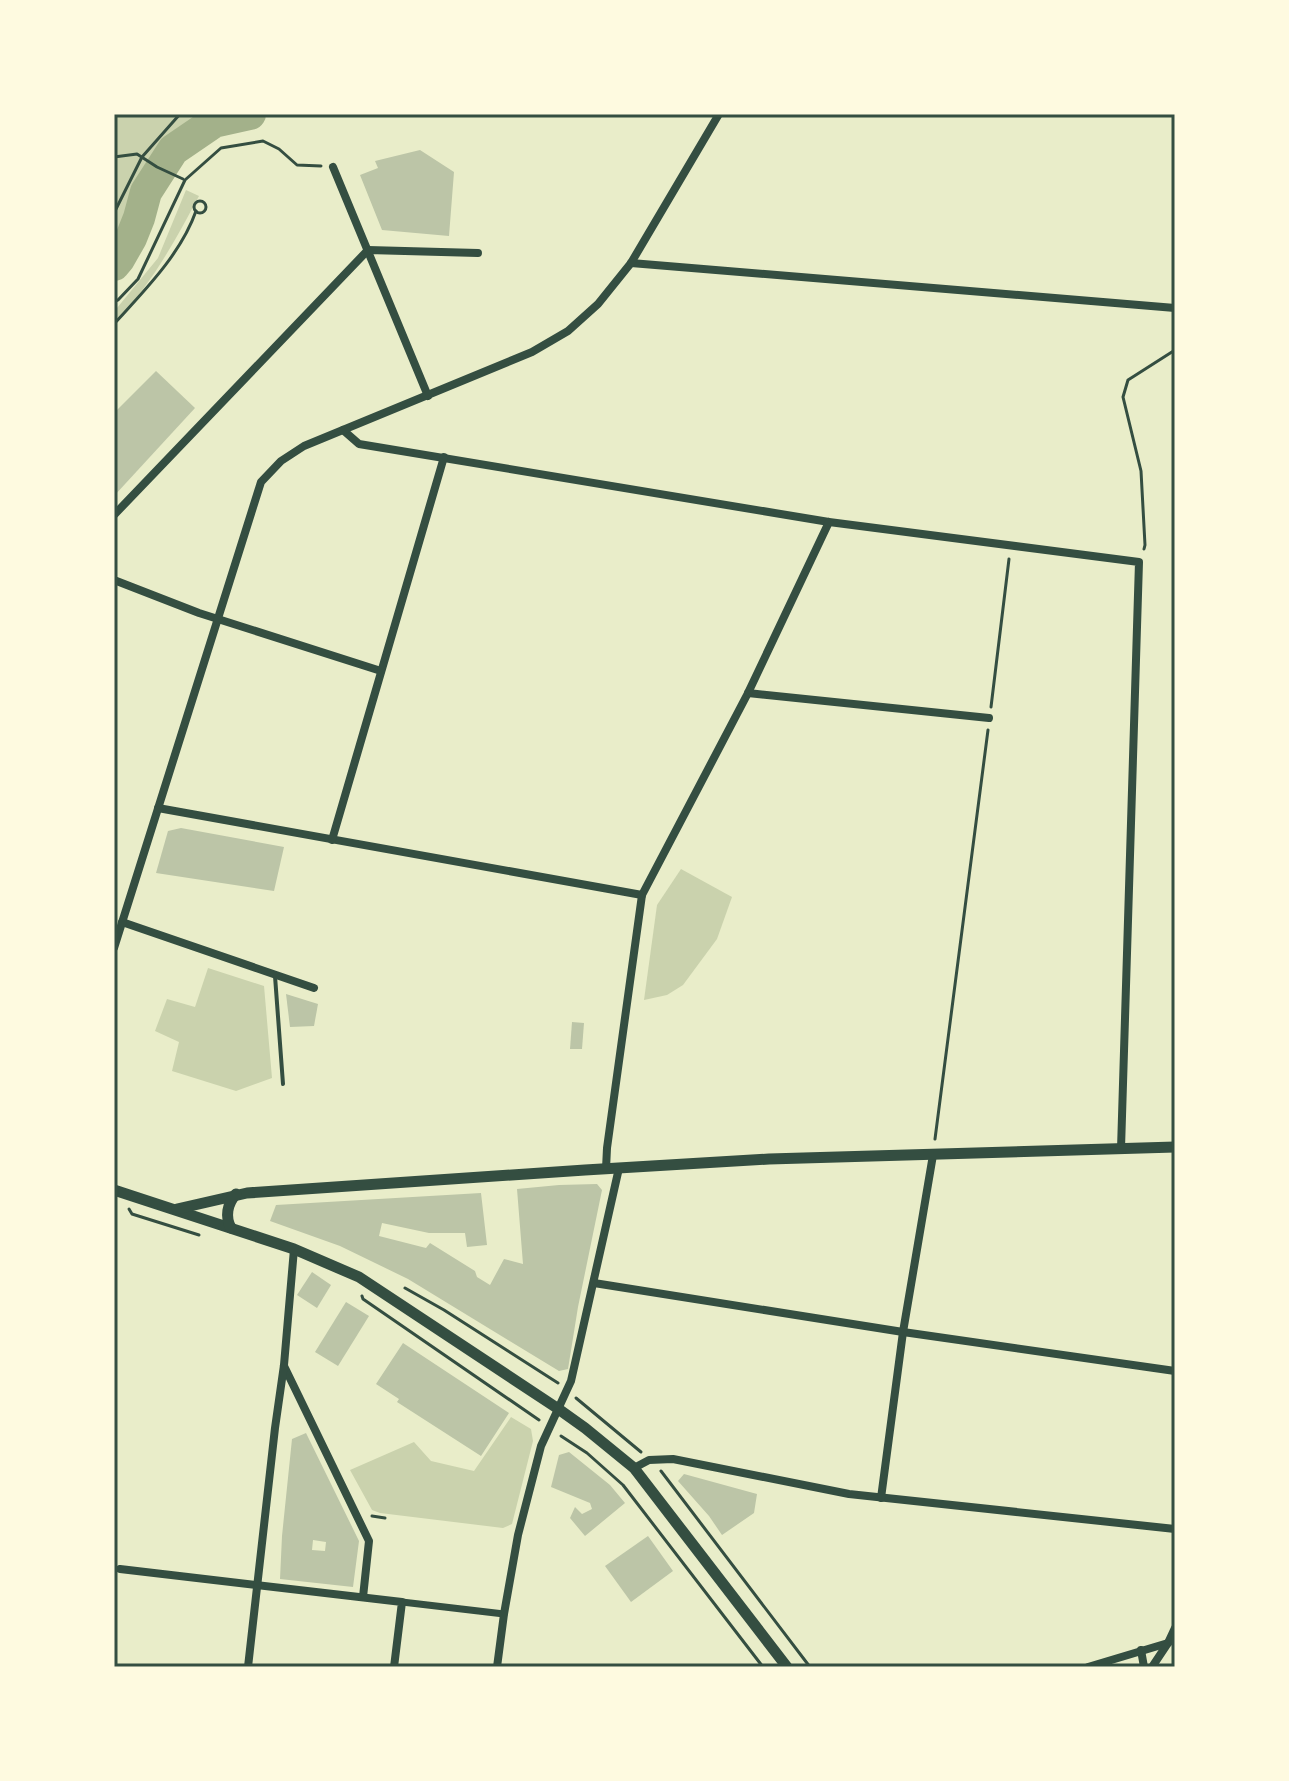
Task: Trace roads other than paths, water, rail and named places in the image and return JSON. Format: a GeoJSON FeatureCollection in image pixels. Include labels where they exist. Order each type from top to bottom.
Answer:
{"type":"FeatureCollection","features":[{"type":"Feature","properties":{"kind":"street"},"geometry":{"type":"LineString","coordinates":[[114,948],[261,482],[281,461],[304,446],[532,352],[568,331],[598,304],[631,263],[719,114]]}},
{"type":"Feature","properties":{"kind":"street"},"geometry":{"type":"LineString","coordinates":[[333,167],[428,396]]}},
{"type":"Feature","properties":{"kind":"street"},"geometry":{"type":"LineString","coordinates":[[114,515],[368,250],[478,253]]}},
{"type":"Feature","properties":{"kind":"street"},"geometry":{"type":"LineString","coordinates":[[631,263],[1175,308]]}},
{"type":"Feature","properties":{"kind":"street"},"geometry":{"type":"LineString","coordinates":[[343,430],[359,444],[829,522],[1139,562],[1121,1149]]}},
{"type":"Feature","properties":{"kind":"street"},"geometry":{"type":"LineString","coordinates":[[332,840],[444,457]]}},
{"type":"Feature","properties":{"kind":"street"},"geometry":{"type":"LineString","coordinates":[[606,1169],[642,895],[748,693],[829,522]]}},
{"type":"Feature","properties":{"kind":"street"},"geometry":{"type":"LineString","coordinates":[[114,580],[218,619],[381,671]]}},
{"type":"Feature","properties":{"kind":"street"},"geometry":{"type":"LineString","coordinates":[[748,693],[989,718]]}},
{"type":"Feature","properties":{"kind":"street"},"geometry":{"type":"LineString","coordinates":[[158,808],[642,895]]}},
{"type":"Feature","properties":{"kind":"street"},"geometry":{"type":"LineString","coordinates":[[122,922],[314,988]]}},
{"type":"Feature","properties":{"kind":"street"},"geometry":{"type":"LineString","coordinates":[[177,1209],[236,1194],[619,1168],[769,1159],[1175,1147]]}},
{"type":"Feature","properties":{"kind":"street"},"geometry":{"type":"LineString","coordinates":[[881,1498],[903,1332],[933,1155]]}},
{"type":"Feature","properties":{"kind":"street"},"geometry":{"type":"LineString","coordinates":[[497,1667],[518,1535],[541,1446],[571,1381],[619,1168]]}},
{"type":"Feature","properties":{"kind":"street"},"geometry":{"type":"LineString","coordinates":[[114,1190],[294,1249],[359,1277],[557,1408],[634,1468],[787,1667]]}},
{"type":"Feature","properties":{"kind":"street"},"geometry":{"type":"LineString","coordinates":[[231,1228],[228,1210],[236,1194]]}},
{"type":"Feature","properties":{"kind":"street"},"geometry":{"type":"LineString","coordinates":[[248,1667],[284,1365],[294,1249]]}},
{"type":"Feature","properties":{"kind":"street"},"geometry":{"type":"LineString","coordinates":[[594,1283],[1175,1371]]}},
{"type":"Feature","properties":{"kind":"street"},"geometry":{"type":"LineString","coordinates":[[284,1365],[369,1541],[363,1597]]}},
{"type":"Feature","properties":{"kind":"street"},"geometry":{"type":"LineString","coordinates":[[634,1468],[649,1460],[673,1459],[849,1494],[1175,1529]]}},
{"type":"Feature","properties":{"kind":"street"},"geometry":{"type":"LineString","coordinates":[[120,1569],[504,1614]]}},
{"type":"Feature","properties":{"kind":"street"},"geometry":{"type":"LineString","coordinates":[[394,1667],[402,1602]]}},
{"type":"Feature","properties":{"kind":"street"},"geometry":{"type":"LineString","coordinates":[[1152,1667],[1175,1628]]}},
{"type":"Feature","properties":{"kind":"street"},"geometry":{"type":"LineString","coordinates":[[1088,1667],[1168,1643]]}},
{"type":"Feature","properties":{"kind":"street"},"geometry":{"type":"LineString","coordinates":[[1141,1650],[1144,1667]]}},
{"type":"Feature","properties":{"kind":"lane"},"geometry":{"type":"LineString","coordinates":[[275,976],[283,1084]]}},
{"type":"Feature","properties":{"kind":"waterway"},"geometry":{"type":"LineString","coordinates":[[114,265],[131,238],[146,192],[173,150],[214,122],[250,114]]}}]}
